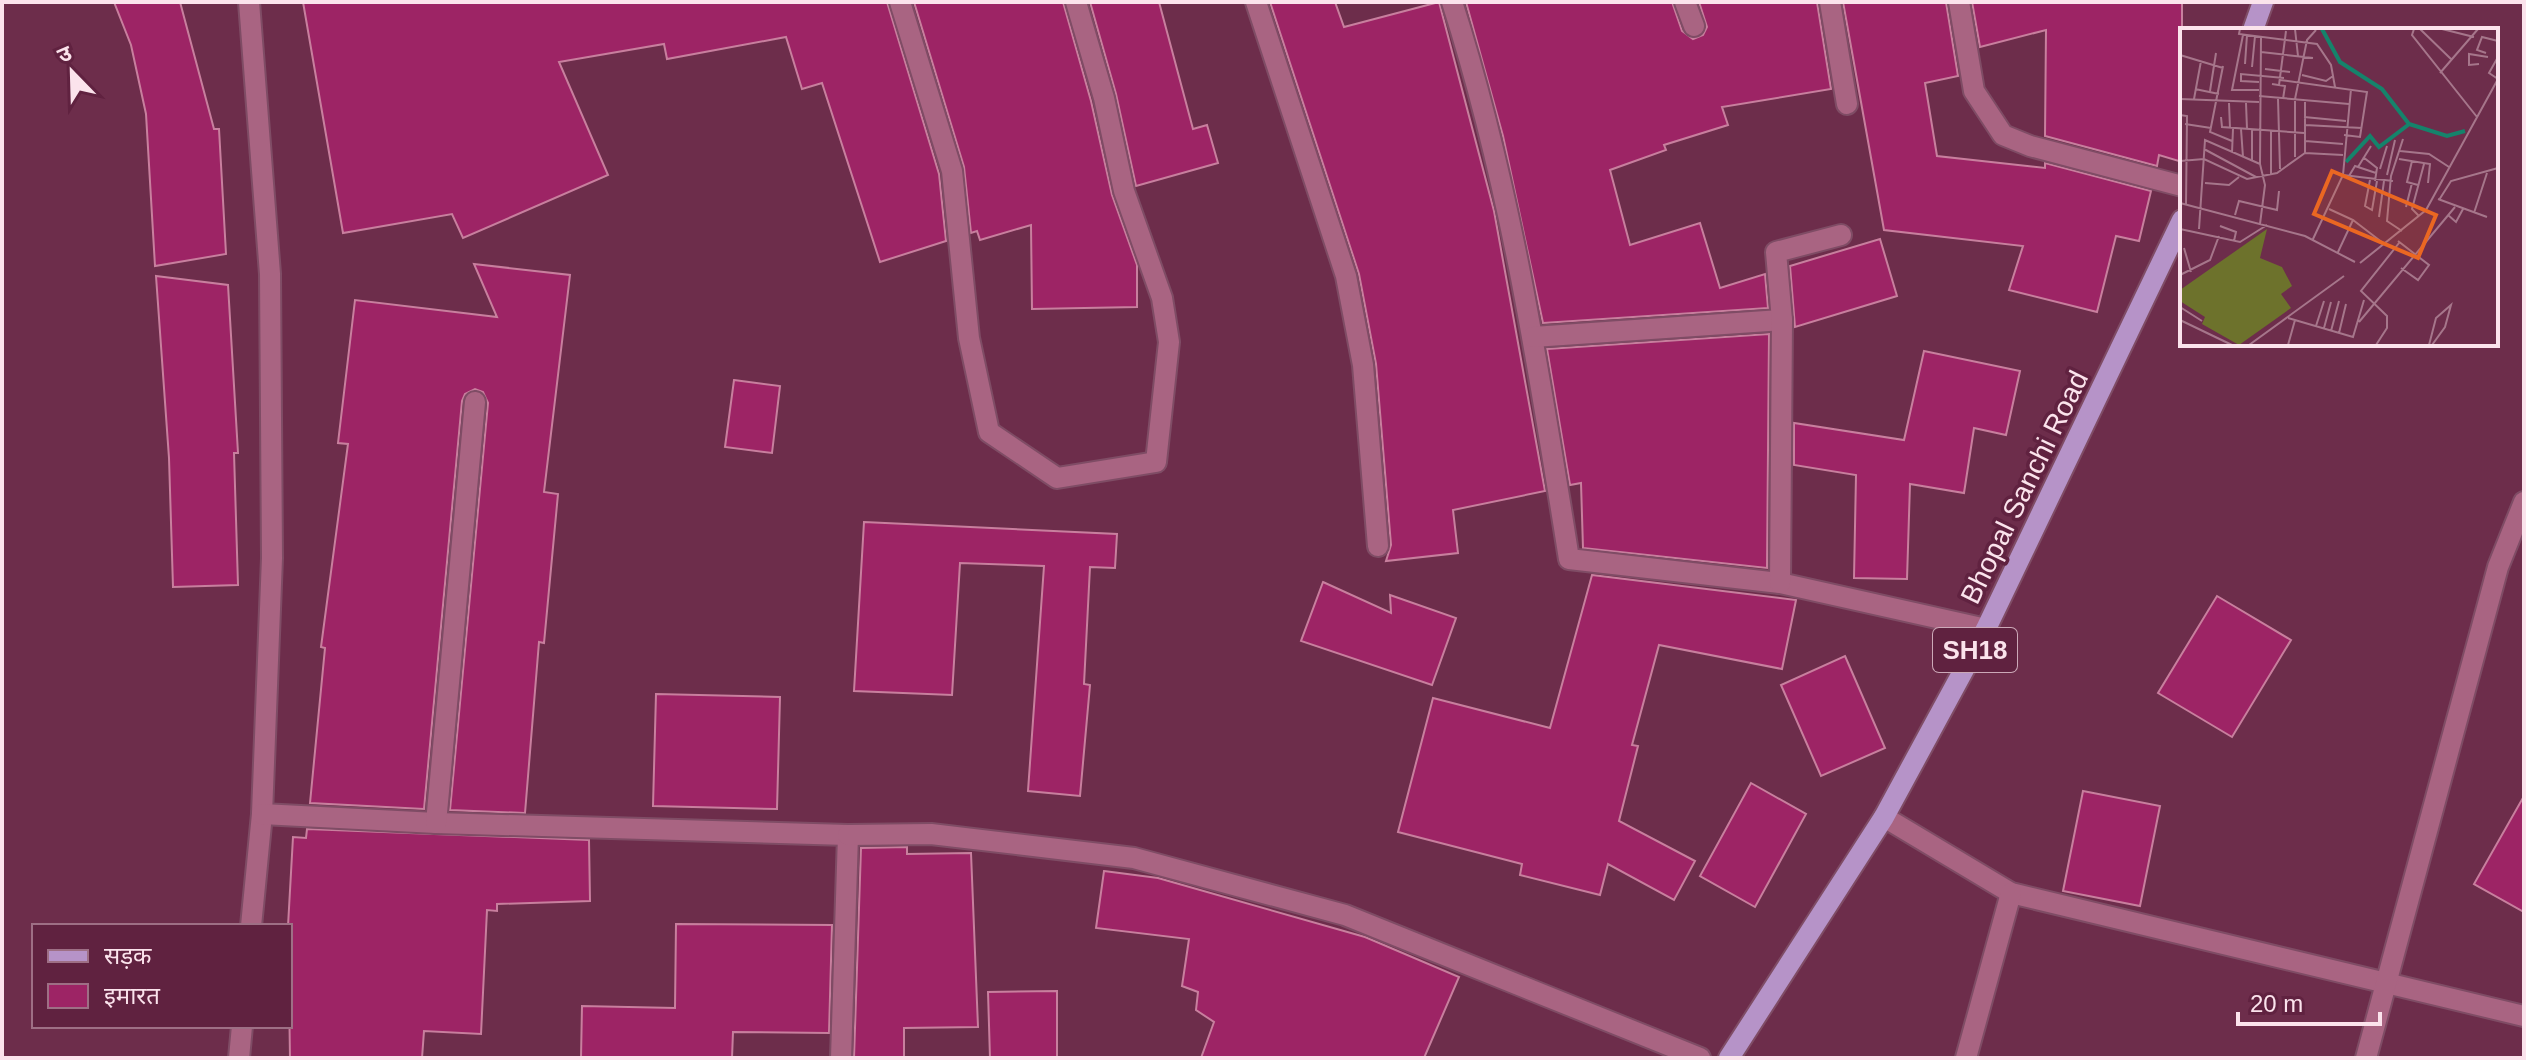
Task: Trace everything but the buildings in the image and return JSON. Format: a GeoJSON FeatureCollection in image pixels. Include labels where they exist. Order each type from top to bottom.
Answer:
{"type":"FeatureCollection","features":[{"type":"Feature","properties":{"kind":"main road"},"geometry":{"type":"LineString","coordinates":[[2254,28],[2263,2]]}},
{"type":"Feature","properties":{"kind":"main road","name":"Bhopal Sanchi Road"},"geometry":{"type":"LineString","coordinates":[[1729,1058],[1884,817],[1986,629],[2180,224]]}},
{"type":"Feature","properties":{"kind":"street"},"geometry":{"type":"LineString","coordinates":[[249,2],[270,274],[272,558],[262,814],[251,924]]}},
{"type":"Feature","properties":{"kind":"street"},"geometry":{"type":"LineString","coordinates":[[900,2],[952,171],[969,338],[989,432],[1057,478],[1156,462],[1169,342],[1162,298],[1124,191],[1104,98],[1076,2]]}},
{"type":"Feature","properties":{"kind":"street"},"geometry":{"type":"LineString","coordinates":[[1256,2],[1346,276],[1363,365],[1378,546]]}},
{"type":"Feature","properties":{"kind":"street"},"geometry":{"type":"LineString","coordinates":[[1452,2],[1483,99],[1533,337],[1569,559],[1780,583],[1986,629]]}},
{"type":"Feature","properties":{"kind":"street"},"geometry":{"type":"LineString","coordinates":[[1685,2],[1694,26]]}},
{"type":"Feature","properties":{"kind":"street"},"geometry":{"type":"LineString","coordinates":[[1830,2],[1847,104]]}},
{"type":"Feature","properties":{"kind":"street"},"geometry":{"type":"LineString","coordinates":[[1959,2],[1974,91],[2003,135],[2030,146],[2180,185]]}},
{"type":"Feature","properties":{"kind":"street"},"geometry":{"type":"LineString","coordinates":[[1780,583],[1782,320],[1776,252],[1841,235]]}},
{"type":"Feature","properties":{"kind":"street"},"geometry":{"type":"LineString","coordinates":[[1533,337],[1782,320]]}},
{"type":"Feature","properties":{"kind":"street"},"geometry":{"type":"LineString","coordinates":[[436,823],[475,402]]}},
{"type":"Feature","properties":{"kind":"street"},"geometry":{"type":"LineString","coordinates":[[2366,1058],[2498,567],[2524,502]]}},
{"type":"Feature","properties":{"kind":"street"},"geometry":{"type":"LineString","coordinates":[[262,814],[436,823],[959,837],[1134,858],[1345,915],[1700,1058]]}},
{"type":"Feature","properties":{"kind":"street"},"geometry":{"type":"LineString","coordinates":[[1884,817],[2011,893],[2524,1016]]}},
{"type":"Feature","properties":{"kind":"street"},"geometry":{"type":"LineString","coordinates":[[841,1058],[848,835]]}},
{"type":"Feature","properties":{"kind":"street"},"geometry":{"type":"LineString","coordinates":[[1966,1058],[2011,893]]}},
{"type":"Feature","properties":{"kind":"street"},"geometry":{"type":"LineString","coordinates":[[239,1058],[242,1028]]}}]}
